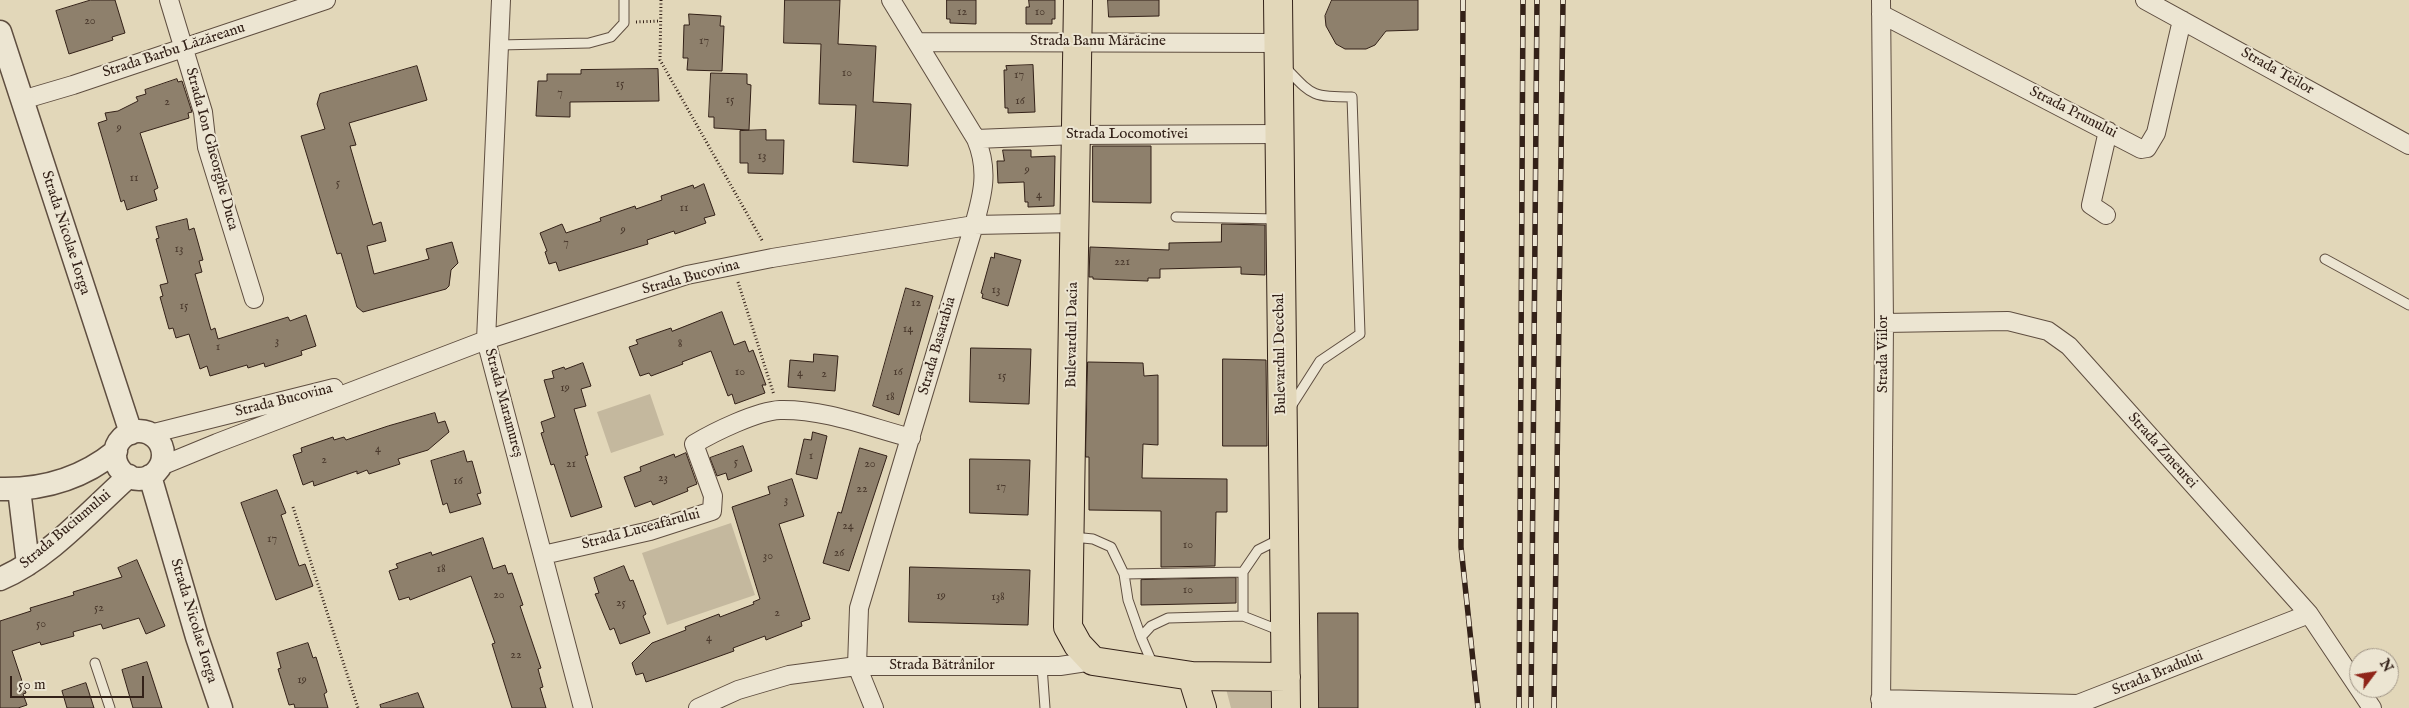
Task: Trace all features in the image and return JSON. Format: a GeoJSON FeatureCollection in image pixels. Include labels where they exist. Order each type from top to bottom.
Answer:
{"type":"FeatureCollection","features":[{"type":"Feature","properties":{"kind":"main road","name":"Bulevardul Dacia"},"geometry":{"type":"LineString","coordinates":[[1078,0],[1068,627],[1078,645],[1093,661]]}},
{"type":"Feature","properties":{"kind":"main road","name":"Bulevardul Decebal"},"geometry":{"type":"LineString","coordinates":[[1278,0],[1286,708]]}},
{"type":"Feature","properties":{"kind":"main road","name":"Strada Bătrânilor"},"geometry":{"type":"LineString","coordinates":[[1093,661],[1192,676],[1286,677]]}},
{"type":"Feature","properties":{"kind":"main road"},"geometry":{"type":"LineString","coordinates":[[1192,676],[1202,708]]}},
{"type":"Feature","properties":{"kind":"street","name":"Strada Ion Gheorghe Duca"},"geometry":{"type":"LineString","coordinates":[[169,0],[203,112],[208,147],[254,298]]}},
{"type":"Feature","properties":{"kind":"street","name":"Strada Barbu Lăzăreanu"},"geometry":{"type":"LineString","coordinates":[[22,100],[184,49],[326,0]]}},
{"type":"Feature","properties":{"kind":"street","name":"Strada Maramureș"},"geometry":{"type":"LineString","coordinates":[[501,0],[486,340],[584,708]]}},
{"type":"Feature","properties":{"kind":"street","name":"Strada Basarabia"},"geometry":{"type":"LineString","coordinates":[[874,708],[857,666],[859,608],[974,225],[982,195],[984,174],[983,156],[976,139],[891,0]]}},
{"type":"Feature","properties":{"kind":"street","name":"Strada Teilor"},"geometry":{"type":"LineString","coordinates":[[2145,0],[2409,145]]}},
{"type":"Feature","properties":{"kind":"street","name":"Strada Prunului"},"geometry":{"type":"LineString","coordinates":[[1881,7],[2142,149],[2147,148],[2156,133],[2182,20]]}},
{"type":"Feature","properties":{"kind":"street","name":"Strada Viilor"},"geometry":{"type":"LineString","coordinates":[[1881,7],[1884,324],[1881,704]]}},
{"type":"Feature","properties":{"kind":"street","name":"Strada Nicolae Iorga"},"geometry":{"type":"LineString","coordinates":[[0,32],[22,100],[141,433]]}},
{"type":"Feature","properties":{"kind":"street","name":"Strada Banu Mărăcine"},"geometry":{"type":"LineString","coordinates":[[917,42],[1077,42],[1279,52]]}},
{"type":"Feature","properties":{"kind":"street"},"geometry":{"type":"LineString","coordinates":[[2106,215],[2091,205],[2108,131]]}},
{"type":"Feature","properties":{"kind":"street","name":"Strada Locomotivei"},"geometry":{"type":"LineString","coordinates":[[976,139],[1076,135],[1279,134]]}},
{"type":"Feature","properties":{"kind":"street","name":"Strada Bucovina"},"geometry":{"type":"LineString","coordinates":[[146,473],[216,443],[486,340],[687,275],[772,258],[974,225],[1074,223]]}},
{"type":"Feature","properties":{"kind":"street","name":"Strada Zmeurei"},"geometry":{"type":"LineString","coordinates":[[1884,324],[2008,321],[2048,331],[2069,346],[2309,614],[2372,708]]}},
{"type":"Feature","properties":{"kind":"street","name":"Strada Bucovina"},"geometry":{"type":"LineString","coordinates":[[141,433],[417,367]]}},
{"type":"Feature","properties":{"kind":"street","name":"Strada Luceafărului"},"geometry":{"type":"LineString","coordinates":[[543,555],[650,531],[712,511],[713,496],[694,444],[717,430],[778,410],[819,414],[911,438]]}},
{"type":"Feature","properties":{"kind":"street"},"geometry":{"type":"LineString","coordinates":[[28,564],[10,489],[70,479],[100,463],[116,451],[123,436],[141,433],[161,444],[163,454],[146,473],[119,469],[116,451]]}},
{"type":"Feature","properties":{"kind":"street","name":"Strada Nicolae Iorga"},"geometry":{"type":"LineString","coordinates":[[146,473],[221,708]]}},
{"type":"Feature","properties":{"kind":"street","name":"Strada Buciumului"},"geometry":{"type":"LineString","coordinates":[[0,579],[28,564],[48,550],[146,473]]}},
{"type":"Feature","properties":{"kind":"street","name":"Strada Bradului"},"geometry":{"type":"LineString","coordinates":[[1881,704],[2078,704],[2309,614]]}},
{"type":"Feature","properties":{"kind":"street","name":"Strada Bătrânilor"},"geometry":{"type":"LineString","coordinates":[[698,708],[738,690],[789,675],[857,666],[1042,666],[1093,661]]}},
{"type":"Feature","properties":{"kind":"lane"},"geometry":{"type":"LineString","coordinates":[[499,45],[589,43],[611,37],[624,23],[624,0]]}},
{"type":"Feature","properties":{"kind":"lane"},"geometry":{"type":"LineString","coordinates":[[1279,52],[1310,93],[1326,97],[1352,97],[1360,334],[1320,361],[1282,421]]}},
{"type":"Feature","properties":{"kind":"lane"},"geometry":{"type":"LineString","coordinates":[[1176,217],[1279,220]]}},
{"type":"Feature","properties":{"kind":"lane"},"geometry":{"type":"LineString","coordinates":[[2325,258],[2409,305]]}},
{"type":"Feature","properties":{"kind":"lane"},"geometry":{"type":"LineString","coordinates":[[1070,536],[1093,540],[1111,547],[1124,574],[1130,607],[1156,671]]}},
{"type":"Feature","properties":{"kind":"lane"},"geometry":{"type":"LineString","coordinates":[[1243,616],[1243,572],[1258,550],[1284,537]]}},
{"type":"Feature","properties":{"kind":"lane"},"geometry":{"type":"LineString","coordinates":[[1124,574],[1243,572]]}},
{"type":"Feature","properties":{"kind":"lane"},"geometry":{"type":"LineString","coordinates":[[1141,637],[1151,626],[1168,618],[1243,616],[1286,633]]}},
{"type":"Feature","properties":{"kind":"lane"},"geometry":{"type":"LineString","coordinates":[[95,663],[110,708]]}},
{"type":"Feature","properties":{"kind":"lane"},"geometry":{"type":"LineString","coordinates":[[1042,666],[1045,708]]}},
{"type":"Feature","properties":{"kind":"path"},"geometry":{"type":"LineString","coordinates":[[661,0],[660,60],[772,258]]}},
{"type":"Feature","properties":{"kind":"path"},"geometry":{"type":"LineString","coordinates":[[624,23],[660,21]]}},
{"type":"Feature","properties":{"kind":"path"},"geometry":{"type":"LineString","coordinates":[[734,265],[778,410]]}},
{"type":"Feature","properties":{"kind":"path"},"geometry":{"type":"LineString","coordinates":[[293,507],[358,708]]}},
{"type":"Feature","properties":{"kind":"shaded area"},"geometry":{"type":"Polygon","coordinates":[[[650,394],[664,435],[611,453],[597,412],[650,394]]]}},
{"type":"Feature","properties":{"kind":"shaded area"},"geometry":{"type":"Polygon","coordinates":[[[731,523],[755,595],[667,625],[642,553],[731,523]]]}},
{"type":"Feature","properties":{"kind":"shaded area"},"geometry":{"type":"Polygon","coordinates":[[[1225,685],[1274,687],[1273,708],[1231,708],[1225,685]]]}},
{"type":"Feature","properties":{"kind":"building"},"geometry":{"type":"Polygon","coordinates":[[[91,0],[115,0],[125,33],[112,37],[113,40],[69,54],[56,11],[91,0]]]}},
{"type":"Feature","properties":{"kind":"building"},"geometry":{"type":"Polygon","coordinates":[[[785,0],[840,0],[838,44],[876,46],[873,102],[911,104],[908,166],[853,162],[856,105],[819,104],[821,44],[784,43],[785,0]]]}},
{"type":"Feature","properties":{"kind":"building"},"geometry":{"type":"Polygon","coordinates":[[[947,0],[976,0],[976,24],[950,23],[950,19],[947,19],[947,0]]]}},
{"type":"Feature","properties":{"kind":"building"},"geometry":{"type":"Polygon","coordinates":[[[1029,0],[1055,0],[1055,19],[1052,19],[1052,24],[1026,24],[1026,7],[1029,7],[1029,0]]]}},
{"type":"Feature","properties":{"kind":"building"},"geometry":{"type":"Polygon","coordinates":[[[1108,0],[1159,0],[1159,16],[1109,17],[1108,0]]]}},
{"type":"Feature","properties":{"kind":"building"},"geometry":{"type":"Polygon","coordinates":[[[1332,0],[1418,0],[1418,30],[1386,31],[1375,45],[1366,49],[1345,49],[1336,44],[1326,26],[1325,16],[1332,0]]]}},
{"type":"Feature","properties":{"kind":"building"},"geometry":{"type":"Polygon","coordinates":[[[689,14],[721,16],[720,26],[724,26],[722,71],[687,70],[688,58],[683,58],[684,25],[689,25],[689,14]]]}},
{"type":"Feature","properties":{"kind":"building"},"geometry":{"type":"Polygon","coordinates":[[[1033,65],[1035,112],[1008,113],[1008,108],[1005,108],[1004,70],[1007,70],[1006,66],[1033,65]]]}},
{"type":"Feature","properties":{"kind":"building"},"geometry":{"type":"Polygon","coordinates":[[[417,66],[427,100],[349,123],[356,145],[350,146],[373,225],[381,222],[386,241],[367,246],[374,274],[429,259],[426,249],[452,242],[458,263],[451,270],[449,286],[446,289],[363,312],[357,307],[341,253],[337,254],[301,136],[325,129],[317,104],[320,94],[417,66]]]}},
{"type":"Feature","properties":{"kind":"building"},"geometry":{"type":"Polygon","coordinates":[[[658,69],[659,101],[570,102],[570,117],[536,116],[538,81],[547,81],[547,74],[581,74],[581,70],[658,69]]]}},
{"type":"Feature","properties":{"kind":"building"},"geometry":{"type":"Polygon","coordinates":[[[711,73],[747,74],[747,84],[751,85],[749,130],[714,128],[714,117],[709,117],[711,73]]]}},
{"type":"Feature","properties":{"kind":"building"},"geometry":{"type":"Polygon","coordinates":[[[177,79],[178,82],[182,81],[192,112],[188,113],[189,118],[140,133],[158,188],[154,190],[157,200],[127,210],[124,200],[121,202],[98,123],[107,120],[105,113],[118,111],[138,101],[136,97],[146,94],[145,90],[177,79]]]}},
{"type":"Feature","properties":{"kind":"building"},"geometry":{"type":"Polygon","coordinates":[[[766,130],[766,140],[784,140],[783,174],[748,173],[748,163],[740,163],[740,131],[766,130]]]}},
{"type":"Feature","properties":{"kind":"building"},"geometry":{"type":"Polygon","coordinates":[[[1093,146],[1151,146],[1151,203],[1093,202],[1093,146]]]}},
{"type":"Feature","properties":{"kind":"building"},"geometry":{"type":"Polygon","coordinates":[[[1003,150],[1031,150],[1031,157],[1055,156],[1054,206],[1028,207],[1028,202],[1025,202],[1024,182],[998,183],[997,161],[1004,161],[1003,150]]]}},
{"type":"Feature","properties":{"kind":"building"},"geometry":{"type":"Polygon","coordinates":[[[704,184],[715,215],[704,218],[706,223],[675,234],[674,231],[647,240],[648,244],[559,271],[556,262],[549,264],[545,252],[547,251],[540,233],[562,224],[566,233],[601,221],[600,218],[635,206],[636,209],[662,200],[661,196],[693,185],[694,188],[704,184]]]}},
{"type":"Feature","properties":{"kind":"building"},"geometry":{"type":"Polygon","coordinates":[[[187,219],[189,230],[194,228],[203,260],[199,261],[202,272],[195,274],[211,330],[215,328],[218,339],[288,317],[290,321],[306,315],[316,346],[301,351],[302,355],[265,367],[264,363],[248,368],[247,365],[210,376],[207,366],[200,369],[189,334],[176,338],[173,328],[169,329],[160,297],[163,296],[160,285],[168,283],[156,239],[159,238],[156,227],[187,219]]]}},
{"type":"Feature","properties":{"kind":"building"},"geometry":{"type":"Polygon","coordinates":[[[1222,224],[1265,225],[1265,275],[1241,274],[1241,267],[1160,269],[1160,278],[1148,278],[1148,281],[1093,279],[1093,277],[1089,277],[1090,247],[1169,250],[1169,243],[1221,242],[1222,224]]]}},
{"type":"Feature","properties":{"kind":"building"},"geometry":{"type":"Polygon","coordinates":[[[995,253],[1021,260],[1008,306],[982,298],[983,294],[981,293],[991,257],[994,258],[995,253]]]}},
{"type":"Feature","properties":{"kind":"building"},"geometry":{"type":"Polygon","coordinates":[[[906,288],[933,296],[899,415],[873,406],[906,288]]]}},
{"type":"Feature","properties":{"kind":"building"},"geometry":{"type":"Polygon","coordinates":[[[722,312],[734,345],[745,341],[749,352],[753,350],[766,385],[762,385],[765,393],[735,404],[732,394],[728,396],[711,351],[651,376],[649,373],[640,376],[629,347],[638,344],[636,340],[671,328],[672,331],[722,312]]]}},
{"type":"Feature","properties":{"kind":"building"},"geometry":{"type":"Polygon","coordinates":[[[971,348],[1031,349],[1029,404],[970,402],[971,348]]]}},
{"type":"Feature","properties":{"kind":"building"},"geometry":{"type":"Polygon","coordinates":[[[814,354],[838,356],[835,391],[788,387],[790,360],[813,362],[814,354]]]}},
{"type":"Feature","properties":{"kind":"building"},"geometry":{"type":"Polygon","coordinates":[[[1223,359],[1266,360],[1267,446],[1223,446],[1223,359]]]}},
{"type":"Feature","properties":{"kind":"building"},"geometry":{"type":"Polygon","coordinates":[[[1088,362],[1143,363],[1144,376],[1158,375],[1158,445],[1143,444],[1142,478],[1227,479],[1227,512],[1216,512],[1215,566],[1161,567],[1161,511],[1089,510],[1089,457],[1086,457],[1088,362]]]}},
{"type":"Feature","properties":{"kind":"building"},"geometry":{"type":"Polygon","coordinates":[[[583,363],[591,386],[581,389],[586,406],[574,409],[588,455],[585,456],[602,507],[571,517],[554,464],[551,465],[541,433],[544,432],[541,422],[555,417],[544,380],[554,378],[552,371],[583,363]]]}},
{"type":"Feature","properties":{"kind":"building"},"geometry":{"type":"Polygon","coordinates":[[[435,413],[438,423],[445,421],[449,432],[428,450],[398,459],[400,464],[369,474],[367,470],[357,474],[357,471],[314,486],[313,481],[303,485],[293,455],[302,452],[301,448],[333,437],[334,440],[344,437],[346,440],[435,413]]]}},
{"type":"Feature","properties":{"kind":"building"},"geometry":{"type":"Polygon","coordinates":[[[813,432],[827,436],[817,479],[796,474],[804,439],[811,440],[813,432]]]}},
{"type":"Feature","properties":{"kind":"building"},"geometry":{"type":"Polygon","coordinates":[[[743,446],[752,471],[728,480],[726,473],[717,476],[710,458],[743,446]]]}},
{"type":"Feature","properties":{"kind":"building"},"geometry":{"type":"Polygon","coordinates":[[[860,448],[887,456],[849,571],[823,563],[838,512],[841,513],[860,448]]]}},
{"type":"Feature","properties":{"kind":"building"},"geometry":{"type":"Polygon","coordinates":[[[464,451],[467,462],[472,461],[481,493],[477,494],[481,504],[450,513],[447,503],[443,505],[431,461],[464,451]]]}},
{"type":"Feature","properties":{"kind":"building"},"geometry":{"type":"Polygon","coordinates":[[[686,453],[697,484],[687,488],[688,491],[653,505],[651,501],[635,507],[624,477],[641,471],[640,467],[674,454],[675,457],[686,453]]]}},
{"type":"Feature","properties":{"kind":"building"},"geometry":{"type":"Polygon","coordinates":[[[970,459],[1030,460],[1028,515],[970,513],[970,459]]]}},
{"type":"Feature","properties":{"kind":"building"},"geometry":{"type":"Polygon","coordinates":[[[792,479],[804,516],[779,524],[810,619],[801,622],[802,626],[766,640],[765,636],[733,648],[734,651],[646,682],[643,673],[636,675],[632,663],[652,643],[686,630],[685,627],[719,614],[720,617],[754,604],[753,602],[760,599],[732,507],[770,494],[768,487],[792,479]]]}},
{"type":"Feature","properties":{"kind":"building"},"geometry":{"type":"Polygon","coordinates":[[[277,490],[286,513],[281,515],[299,566],[305,564],[313,586],[276,600],[241,503],[277,490]]]}},
{"type":"Feature","properties":{"kind":"building"},"geometry":{"type":"Polygon","coordinates":[[[483,538],[493,569],[505,565],[508,574],[512,573],[523,605],[520,606],[541,668],[538,669],[543,687],[540,688],[546,708],[512,708],[492,644],[495,643],[471,576],[410,600],[409,597],[399,600],[389,571],[398,568],[396,564],[431,552],[432,555],[483,538]]]}},
{"type":"Feature","properties":{"kind":"building"},"geometry":{"type":"Polygon","coordinates":[[[137,560],[165,626],[146,634],[139,618],[103,629],[101,624],[73,632],[74,636],[41,645],[40,642],[12,651],[26,693],[23,694],[27,705],[18,708],[0,708],[0,621],[31,611],[30,608],[74,595],[73,592],[122,577],[118,568],[137,560]]]}},
{"type":"Feature","properties":{"kind":"building"},"geometry":{"type":"Polygon","coordinates":[[[624,566],[630,581],[633,580],[646,614],[643,616],[650,633],[620,644],[614,628],[610,630],[595,594],[599,593],[594,578],[624,566]]]}},
{"type":"Feature","properties":{"kind":"building"},"geometry":{"type":"Polygon","coordinates":[[[910,567],[1030,570],[1028,625],[909,622],[910,567]]]}},
{"type":"Feature","properties":{"kind":"building"},"geometry":{"type":"Polygon","coordinates":[[[1236,578],[1236,603],[1141,605],[1141,580],[1236,578]]]}},
{"type":"Feature","properties":{"kind":"building"},"geometry":{"type":"Polygon","coordinates":[[[1318,613],[1358,613],[1358,708],[1319,708],[1318,613]]]}},
{"type":"Feature","properties":{"kind":"building"},"geometry":{"type":"Polygon","coordinates":[[[308,643],[313,658],[316,657],[327,692],[324,694],[328,708],[295,708],[294,704],[289,705],[278,669],[281,668],[277,653],[308,643]]]}},
{"type":"Feature","properties":{"kind":"building"},"geometry":{"type":"Polygon","coordinates":[[[147,662],[162,708],[133,708],[122,670],[147,662]]]}},
{"type":"Feature","properties":{"kind":"building"},"geometry":{"type":"Polygon","coordinates":[[[86,683],[94,708],[67,708],[62,691],[86,683]]]}},
{"type":"Feature","properties":{"kind":"building"},"geometry":{"type":"Polygon","coordinates":[[[418,693],[424,708],[381,708],[380,705],[418,693]]]}},
{"type":"Feature","properties":{"kind":"railway"},"geometry":{"type":"LineString","coordinates":[[1463,0],[1461,547],[1478,708]]}},
{"type":"Feature","properties":{"kind":"railway"},"geometry":{"type":"LineString","coordinates":[[1519,708],[1523,0]]}},
{"type":"Feature","properties":{"kind":"railway"},"geometry":{"type":"LineString","coordinates":[[1531,708],[1537,0]]}},
{"type":"Feature","properties":{"kind":"railway"},"geometry":{"type":"LineString","coordinates":[[1554,708],[1563,0]]}}]}
